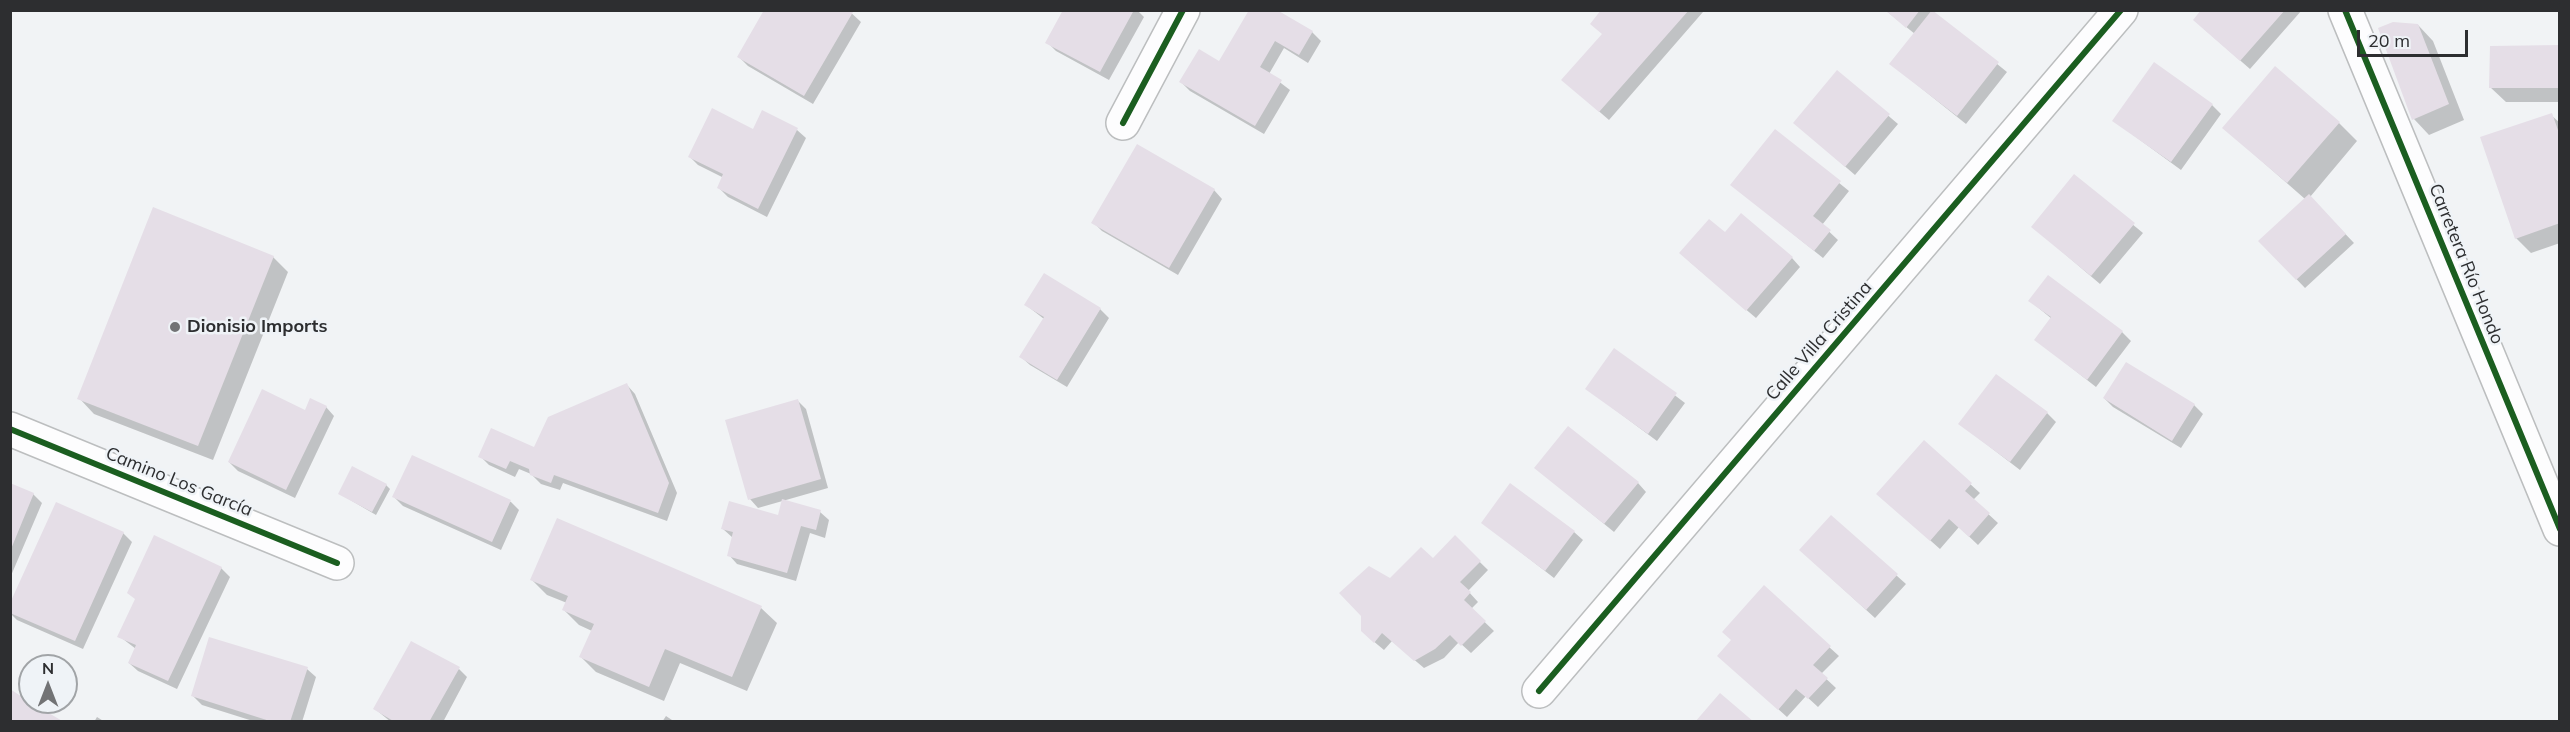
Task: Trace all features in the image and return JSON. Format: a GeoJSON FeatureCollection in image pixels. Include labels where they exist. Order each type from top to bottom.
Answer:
{"type":"FeatureCollection","features":[{"type":"Feature","properties":{"kind":"street"},"geometry":{"type":"LineString","coordinates":[[1123,123],[1183,10]]}},
{"type":"Feature","properties":{"kind":"street","name":"Calle Villa Cristina"},"geometry":{"type":"LineString","coordinates":[[1539,691],[2121,10]]}},
{"type":"Feature","properties":{"kind":"street","name":"Carretera Río Hondo"},"geometry":{"type":"LineString","coordinates":[[2345,10],[2559,529]]}},
{"type":"Feature","properties":{"kind":"street","name":"Camino Los García"},"geometry":{"type":"LineString","coordinates":[[10,429],[337,563]]}},
{"type":"Feature","properties":{"kind":"building"},"geometry":{"type":"Polygon","coordinates":[[[764,10],[853,12],[804,96],[737,57],[764,10]]]}},
{"type":"Feature","properties":{"kind":"building"},"geometry":{"type":"Polygon","coordinates":[[[1063,10],[1134,10],[1100,72],[1045,43],[1063,10]]]}},
{"type":"Feature","properties":{"kind":"building"},"geometry":{"type":"Polygon","coordinates":[[[1249,10],[1277,10],[1313,31],[1299,55],[1275,41],[1260,67],[1282,80],[1255,126],[1179,82],[1199,49],[1219,61],[1249,10]]]}},
{"type":"Feature","properties":{"kind":"building"},"geometry":{"type":"Polygon","coordinates":[[[1601,10],[1689,10],[1599,112],[1561,80],[1602,34],[1590,24],[1601,10]]]}},
{"type":"Feature","properties":{"kind":"building"},"geometry":{"type":"Polygon","coordinates":[[[1885,10],[1920,10],[1906,28],[1885,10]]]}},
{"type":"Feature","properties":{"kind":"building"},"geometry":{"type":"Polygon","coordinates":[[[1932,10],[1999,62],[1957,116],[1889,64],[1932,10]]]}},
{"type":"Feature","properties":{"kind":"building"},"geometry":{"type":"Polygon","coordinates":[[[2201,10],[2285,10],[2240,61],[2193,20],[2201,10]]]}},
{"type":"Feature","properties":{"kind":"building"},"geometry":{"type":"Polygon","coordinates":[[[2393,22],[2418,24],[2449,104],[2412,120],[2378,28],[2393,22]]]}},
{"type":"Feature","properties":{"kind":"building"},"geometry":{"type":"Polygon","coordinates":[[[2560,45],[2560,88],[2489,88],[2490,46],[2560,45]]]}},
{"type":"Feature","properties":{"kind":"building"},"geometry":{"type":"Polygon","coordinates":[[[2154,62],[2213,104],[2171,162],[2112,121],[2154,62]]]}},
{"type":"Feature","properties":{"kind":"building"},"geometry":{"type":"Polygon","coordinates":[[[2275,66],[2340,122],[2287,183],[2222,128],[2275,66]]]}},
{"type":"Feature","properties":{"kind":"building"},"geometry":{"type":"Polygon","coordinates":[[[1837,70],[1890,114],[1845,167],[1793,123],[1837,70]]]}},
{"type":"Feature","properties":{"kind":"building"},"geometry":{"type":"Polygon","coordinates":[[[712,108],[753,129],[762,110],[798,128],[758,209],[717,188],[723,174],[688,157],[712,108]]]}},
{"type":"Feature","properties":{"kind":"building"},"geometry":{"type":"Polygon","coordinates":[[[2552,113],[2560,136],[2560,223],[2515,239],[2480,137],[2552,113]]]}},
{"type":"Feature","properties":{"kind":"building"},"geometry":{"type":"Polygon","coordinates":[[[1775,129],[1841,181],[1813,216],[1831,230],[1814,251],[1730,185],[1775,129]]]}},
{"type":"Feature","properties":{"kind":"building"},"geometry":{"type":"Polygon","coordinates":[[[1137,144],[1215,189],[1169,268],[1091,223],[1137,144]]]}},
{"type":"Feature","properties":{"kind":"building"},"geometry":{"type":"Polygon","coordinates":[[[2074,174],[2135,223],[2091,276],[2031,227],[2074,174]]]}},
{"type":"Feature","properties":{"kind":"building"},"geometry":{"type":"Polygon","coordinates":[[[2309,194],[2346,234],[2296,280],[2258,241],[2309,194]]]}},
{"type":"Feature","properties":{"kind":"building","name":"Dionisio Imports"},"geometry":{"type":"Polygon","coordinates":[[[153,207],[274,256],[198,446],[77,399],[153,207]]]}},
{"type":"Feature","properties":{"kind":"building"},"geometry":{"type":"Polygon","coordinates":[[[1741,213],[1793,257],[1746,311],[1679,253],[1709,219],[1725,232],[1741,213]]]}},
{"type":"Feature","properties":{"kind":"building"},"geometry":{"type":"Polygon","coordinates":[[[1044,273],[1101,308],[1057,380],[1019,357],[1044,317],[1024,305],[1044,273]]]}},
{"type":"Feature","properties":{"kind":"building"},"geometry":{"type":"Polygon","coordinates":[[[2048,275],[2123,331],[2087,380],[2034,340],[2051,317],[2028,301],[2048,275]]]}},
{"type":"Feature","properties":{"kind":"building"},"geometry":{"type":"Polygon","coordinates":[[[1614,348],[1677,393],[1648,434],[1585,389],[1614,348]]]}},
{"type":"Feature","properties":{"kind":"building"},"geometry":{"type":"Polygon","coordinates":[[[2126,362],[2195,404],[2172,441],[2103,398],[2126,362]]]}},
{"type":"Feature","properties":{"kind":"building"},"geometry":{"type":"Polygon","coordinates":[[[1996,374],[2048,412],[2010,462],[1958,424],[1996,374]]]}},
{"type":"Feature","properties":{"kind":"building"},"geometry":{"type":"Polygon","coordinates":[[[627,383],[669,483],[658,513],[554,475],[551,483],[530,475],[529,469],[510,461],[506,469],[478,457],[491,428],[534,447],[548,417],[627,383]]]}},
{"type":"Feature","properties":{"kind":"building"},"geometry":{"type":"Polygon","coordinates":[[[262,389],[305,410],[310,398],[327,406],[286,490],[228,462],[262,389]]]}},
{"type":"Feature","properties":{"kind":"building"},"geometry":{"type":"Polygon","coordinates":[[[798,399],[821,479],[748,500],[725,420],[798,399]]]}},
{"type":"Feature","properties":{"kind":"building"},"geometry":{"type":"Polygon","coordinates":[[[1568,426],[1639,482],[1604,524],[1534,468],[1568,426]]]}},
{"type":"Feature","properties":{"kind":"building"},"geometry":{"type":"Polygon","coordinates":[[[1924,440],[1972,483],[1965,491],[1990,513],[1969,537],[1949,519],[1930,541],[1876,494],[1924,440]]]}},
{"type":"Feature","properties":{"kind":"building"},"geometry":{"type":"Polygon","coordinates":[[[412,455],[511,500],[492,542],[392,497],[412,455]]]}},
{"type":"Feature","properties":{"kind":"building"},"geometry":{"type":"Polygon","coordinates":[[[352,466],[387,484],[372,512],[338,494],[352,466]]]}},
{"type":"Feature","properties":{"kind":"building"},"geometry":{"type":"Polygon","coordinates":[[[10,483],[34,493],[11,549],[10,549],[10,483]]]}},
{"type":"Feature","properties":{"kind":"building"},"geometry":{"type":"Polygon","coordinates":[[[1510,483],[1575,531],[1545,571],[1481,523],[1510,483]]]}},
{"type":"Feature","properties":{"kind":"building"},"geometry":{"type":"Polygon","coordinates":[[[782,499],[821,510],[816,530],[801,526],[787,573],[727,556],[733,532],[721,529],[729,501],[778,515],[782,499]]]}},
{"type":"Feature","properties":{"kind":"building"},"geometry":{"type":"Polygon","coordinates":[[[56,502],[124,532],[75,641],[10,613],[10,603],[56,502]]]}},
{"type":"Feature","properties":{"kind":"building"},"geometry":{"type":"Polygon","coordinates":[[[1831,515],[1898,574],[1866,610],[1799,550],[1831,515]]]}},
{"type":"Feature","properties":{"kind":"building"},"geometry":{"type":"Polygon","coordinates":[[[557,518],[762,606],[732,677],[665,649],[649,687],[579,657],[594,624],[562,610],[568,596],[530,580],[557,518]]]}},
{"type":"Feature","properties":{"kind":"building"},"geometry":{"type":"Polygon","coordinates":[[[154,535],[222,567],[168,681],[128,663],[136,645],[117,637],[135,599],[127,593],[154,535]]]}},
{"type":"Feature","properties":{"kind":"building"},"geometry":{"type":"Polygon","coordinates":[[[1455,535],[1481,561],[1460,582],[1471,592],[1464,600],[1486,621],[1461,646],[1450,635],[1435,649],[1414,661],[1382,633],[1374,643],[1361,631],[1361,616],[1339,593],[1369,566],[1390,578],[1421,547],[1433,558],[1455,535]]]}},
{"type":"Feature","properties":{"kind":"building"},"geometry":{"type":"Polygon","coordinates":[[[1764,585],[1831,646],[1813,665],[1828,678],[1808,699],[1796,689],[1778,710],[1717,656],[1731,640],[1722,632],[1764,585]]]}},
{"type":"Feature","properties":{"kind":"building"},"geometry":{"type":"Polygon","coordinates":[[[209,637],[308,667],[290,722],[273,722],[191,696],[209,637]]]}},
{"type":"Feature","properties":{"kind":"building"},"geometry":{"type":"Polygon","coordinates":[[[411,641],[460,667],[429,722],[395,722],[373,709],[411,641]]]}},
{"type":"Feature","properties":{"kind":"building"},"geometry":{"type":"Polygon","coordinates":[[[10,689],[18,694],[18,714],[50,714],[64,722],[10,722],[10,689]]]}},
{"type":"Feature","properties":{"kind":"building"},"geometry":{"type":"Polygon","coordinates":[[[1720,693],[1754,722],[1695,722],[1720,693]]]}},
{"type":"Feature","properties":{"kind":"cycle path"},"geometry":{"type":"LineString","coordinates":[[1123,123],[1183,10]]}},
{"type":"Feature","properties":{"kind":"cycle path"},"geometry":{"type":"LineString","coordinates":[[1539,691],[2121,10]]}},
{"type":"Feature","properties":{"kind":"cycle path"},"geometry":{"type":"LineString","coordinates":[[2345,10],[2560,529]]}},
{"type":"Feature","properties":{"kind":"cycle path"},"geometry":{"type":"LineString","coordinates":[[10,429],[337,563]]}},
{"type":"Feature","properties":{"kind":"place","name":"Dionisio Imports"},"geometry":{"type":"Point","coordinates":[175,327]}}]}
